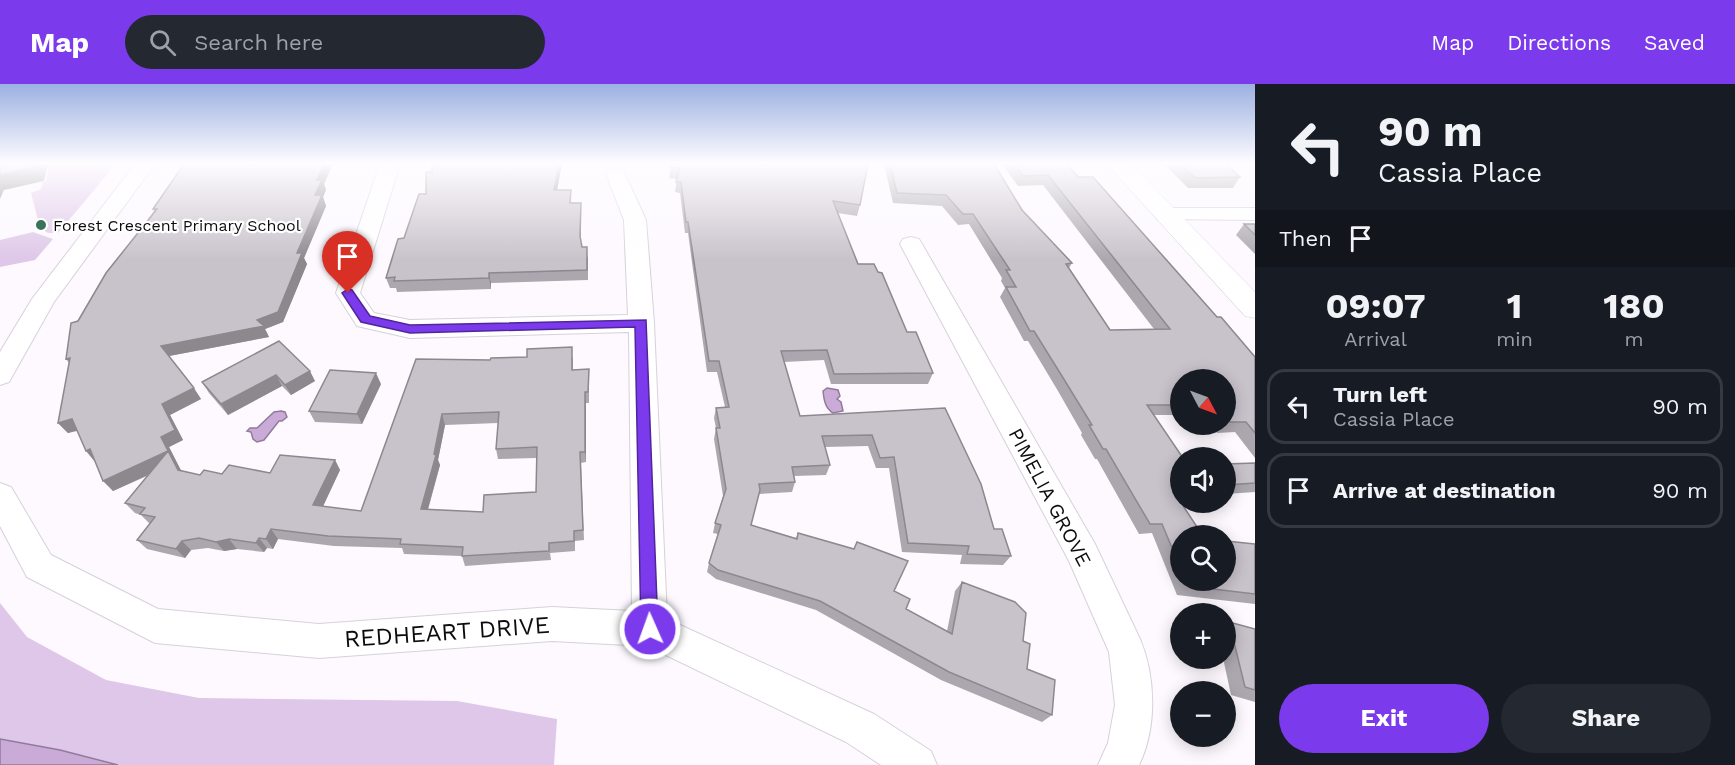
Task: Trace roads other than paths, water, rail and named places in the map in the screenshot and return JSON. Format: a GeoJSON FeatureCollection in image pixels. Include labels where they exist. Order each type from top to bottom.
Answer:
{"type":"FeatureCollection","features":[{"type":"Feature","properties":{"kind":"main road"},"geometry":{"type":"LineString","coordinates":[[1148,196],[1255,309]]}},
{"type":"Feature","properties":{"kind":"street"},"geometry":{"type":"LineString","coordinates":[[0,375],[44,299],[121,196]]}},
{"type":"Feature","properties":{"kind":"street"},"geometry":{"type":"LineString","coordinates":[[380,196],[348,293],[366,320],[410,329],[641,322]]}},
{"type":"Feature","properties":{"kind":"street"},"geometry":{"type":"LineString","coordinates":[[625,196],[635,220],[641,322],[650,629]]}},
{"type":"Feature","properties":{"kind":"street"},"geometry":{"type":"LineString","coordinates":[[1165,214],[1255,214]]}},
{"type":"Feature","properties":{"kind":"street","name":"PIMELIA GROVE"},"geometry":{"type":"LineString","coordinates":[[911,244],[1083,554],[1127,652],[1134,705],[1127,748],[1119,765]]}},
{"type":"Feature","properties":{"kind":"street","name":"REDHEART DRIVE"},"geometry":{"type":"LineString","coordinates":[[0,496],[39,566],[155,626],[319,640],[552,624],[650,629],[860,728],[917,765]]}},
{"type":"Feature","properties":{"kind":"place","name":"Forest Crescent Primary School"},"geometry":{"type":"Point","coordinates":[41,225]}}]}
